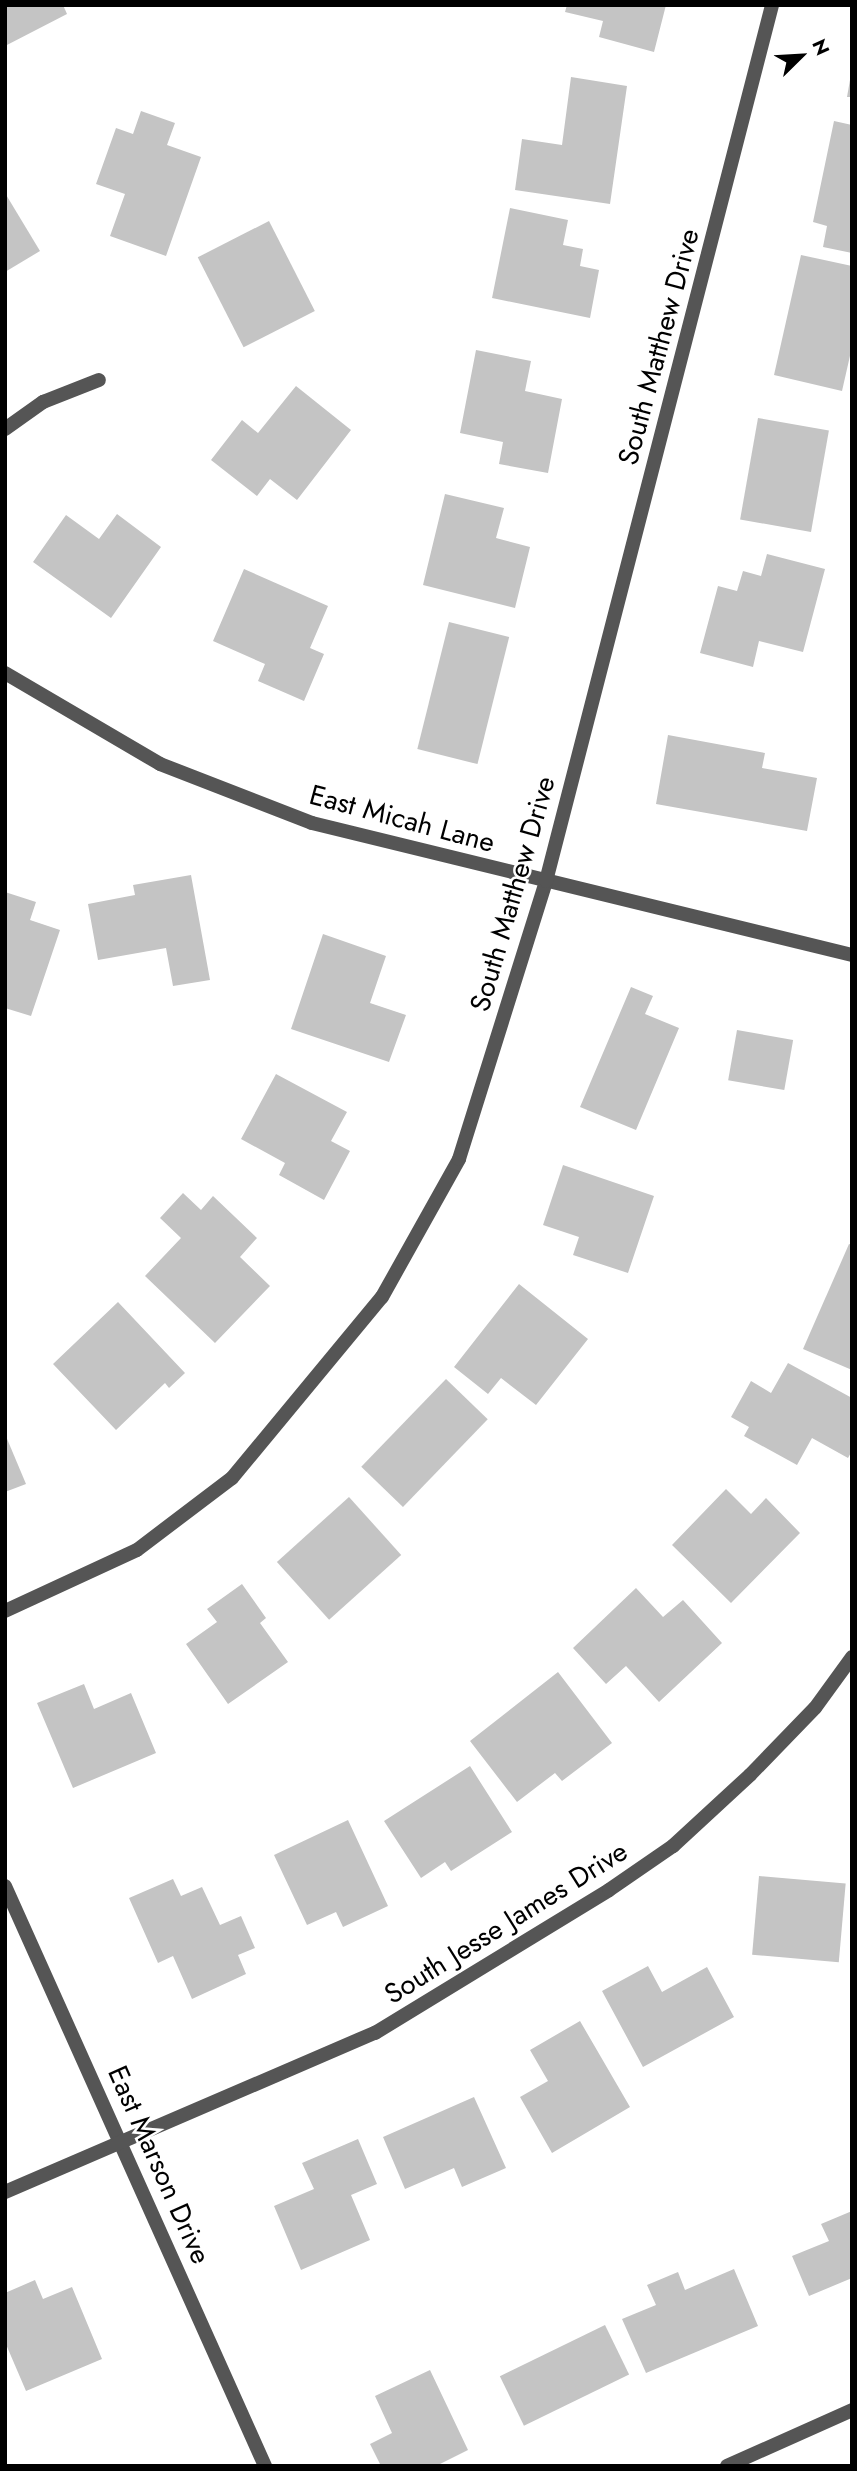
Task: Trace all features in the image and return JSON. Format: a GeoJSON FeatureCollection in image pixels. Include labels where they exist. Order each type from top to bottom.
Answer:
{"type":"FeatureCollection","features":[{"type":"Feature","properties":{"kind":"street","name":"South Matthew Drive"},"geometry":{"type":"LineString","coordinates":[[5,1611],[137,1550],[232,1478],[382,1297],[459,1159],[546,881],[772,5]]}},
{"type":"Feature","properties":{"kind":"street"},"geometry":{"type":"LineString","coordinates":[[5,429],[43,402],[99,380]]}},
{"type":"Feature","properties":{"kind":"street","name":"East Micah Lane"},"geometry":{"type":"LineString","coordinates":[[5,673],[160,764],[312,823],[852,956]]}},
{"type":"Feature","properties":{"kind":"street","name":"South Jesse James Drive"},"geometry":{"type":"LineString","coordinates":[[5,2192],[375,2033],[609,1890],[673,1846],[750,1775],[815,1708],[852,1657]]}},
{"type":"Feature","properties":{"kind":"street","name":"East Marson Drive"},"geometry":{"type":"LineString","coordinates":[[5,1886],[122,2140],[265,2466]]}},
{"type":"Feature","properties":{"kind":"street"},"geometry":{"type":"LineString","coordinates":[[727,2466],[852,2410]]}},
{"type":"Feature","properties":{"kind":"building"},"geometry":{"type":"Polygon","coordinates":[[[5,5],[63,5],[67,14],[5,46],[5,5]]]}},
{"type":"Feature","properties":{"kind":"building"},"geometry":{"type":"Polygon","coordinates":[[[567,5],[666,5],[654,52],[599,37],[603,21],[565,12],[567,5]]]}},
{"type":"Feature","properties":{"kind":"building"},"geometry":{"type":"Polygon","coordinates":[[[571,77],[627,86],[610,204],[515,190],[522,139],[562,145],[571,77]]]}},
{"type":"Feature","properties":{"kind":"building"},"geometry":{"type":"Polygon","coordinates":[[[850,80],[852,97],[847,97],[850,80]]]}},
{"type":"Feature","properties":{"kind":"building"},"geometry":{"type":"Polygon","coordinates":[[[141,111],[175,123],[167,145],[201,157],[166,256],[110,236],[125,194],[96,184],[116,128],[133,134],[141,111]]]}},
{"type":"Feature","properties":{"kind":"building"},"geometry":{"type":"Polygon","coordinates":[[[834,121],[852,125],[852,253],[823,247],[827,226],[813,222],[834,121]]]}},
{"type":"Feature","properties":{"kind":"building"},"geometry":{"type":"Polygon","coordinates":[[[5,193],[40,251],[5,272],[5,193]]]}},
{"type":"Feature","properties":{"kind":"building"},"geometry":{"type":"Polygon","coordinates":[[[510,208],[568,220],[563,245],[583,249],[580,266],[599,270],[590,318],[492,298],[510,208]]]}},
{"type":"Feature","properties":{"kind":"building"},"geometry":{"type":"Polygon","coordinates":[[[269,221],[315,311],[244,347],[198,257],[269,221]]]}},
{"type":"Feature","properties":{"kind":"building"},"geometry":{"type":"Polygon","coordinates":[[[801,255],[852,266],[852,347],[842,391],[774,375],[801,255]]]}},
{"type":"Feature","properties":{"kind":"building"},"geometry":{"type":"Polygon","coordinates":[[[476,350],[531,361],[525,391],[562,399],[548,473],[499,464],[503,442],[460,433],[476,350]]]}},
{"type":"Feature","properties":{"kind":"building"},"geometry":{"type":"Polygon","coordinates":[[[296,386],[351,430],[297,500],[270,479],[257,496],[211,460],[242,420],[258,433],[296,386]]]}},
{"type":"Feature","properties":{"kind":"building"},"geometry":{"type":"Polygon","coordinates":[[[758,418],[829,431],[811,532],[740,519],[758,418]]]}},
{"type":"Feature","properties":{"kind":"building"},"geometry":{"type":"Polygon","coordinates":[[[445,494],[504,508],[496,538],[530,547],[515,608],[423,585],[445,494]]]}},
{"type":"Feature","properties":{"kind":"building"},"geometry":{"type":"Polygon","coordinates":[[[117,514],[161,547],[111,618],[33,562],[66,515],[99,539],[117,514]]]}},
{"type":"Feature","properties":{"kind":"building"},"geometry":{"type":"Polygon","coordinates":[[[767,554],[825,569],[803,652],[759,641],[753,667],[700,653],[718,586],[737,591],[743,571],[761,576],[767,554]]]}},
{"type":"Feature","properties":{"kind":"building"},"geometry":{"type":"Polygon","coordinates":[[[244,569],[328,606],[310,648],[324,654],[304,701],[258,681],[265,664],[213,641],[244,569]]]}},
{"type":"Feature","properties":{"kind":"building"},"geometry":{"type":"Polygon","coordinates":[[[449,622],[509,637],[477,764],[417,749],[449,622]]]}},
{"type":"Feature","properties":{"kind":"building"},"geometry":{"type":"Polygon","coordinates":[[[668,735],[765,753],[762,768],[817,778],[807,831],[656,804],[668,735]]]}},
{"type":"Feature","properties":{"kind":"building"},"geometry":{"type":"Polygon","coordinates":[[[191,875],[210,980],[173,986],[166,948],[98,960],[88,904],[135,895],[133,885],[191,875]]]}},
{"type":"Feature","properties":{"kind":"building"},"geometry":{"type":"Polygon","coordinates":[[[5,892],[36,902],[30,920],[60,930],[31,1016],[5,1008],[5,892]]]}},
{"type":"Feature","properties":{"kind":"building"},"geometry":{"type":"Polygon","coordinates":[[[323,934],[386,956],[370,1003],[406,1015],[389,1062],[291,1029],[323,934]]]}},
{"type":"Feature","properties":{"kind":"building"},"geometry":{"type":"Polygon","coordinates":[[[631,987],[653,996],[645,1014],[679,1028],[636,1130],[580,1107],[631,987]]]}},
{"type":"Feature","properties":{"kind":"building"},"geometry":{"type":"Polygon","coordinates":[[[737,1030],[793,1040],[784,1090],[728,1080],[737,1030]]]}},
{"type":"Feature","properties":{"kind":"building"},"geometry":{"type":"Polygon","coordinates":[[[276,1074],[347,1112],[331,1141],[350,1151],[324,1200],[279,1175],[285,1163],[241,1139],[276,1074]]]}},
{"type":"Feature","properties":{"kind":"building"},"geometry":{"type":"Polygon","coordinates":[[[563,1165],[654,1196],[628,1273],[573,1255],[579,1237],[543,1225],[563,1165]]]}},
{"type":"Feature","properties":{"kind":"building"},"geometry":{"type":"Polygon","coordinates":[[[183,1193],[201,1210],[213,1196],[257,1238],[240,1257],[270,1286],[215,1343],[145,1276],[181,1238],[160,1218],[183,1193]]]}},
{"type":"Feature","properties":{"kind":"building"},"geometry":{"type":"Polygon","coordinates":[[[849,1244],[852,1245],[852,1370],[803,1349],[849,1244]]]}},
{"type":"Feature","properties":{"kind":"building"},"geometry":{"type":"Polygon","coordinates":[[[519,1284],[588,1339],[536,1405],[501,1378],[488,1394],[454,1367],[519,1284]]]}},
{"type":"Feature","properties":{"kind":"building"},"geometry":{"type":"Polygon","coordinates":[[[118,1302],[185,1373],[169,1388],[165,1383],[116,1430],[53,1364],[118,1302]]]}},
{"type":"Feature","properties":{"kind":"building"},"geometry":{"type":"Polygon","coordinates":[[[788,1363],[852,1398],[852,1451],[848,1458],[812,1438],[797,1465],[744,1436],[749,1427],[731,1417],[751,1381],[771,1393],[788,1363]]]}},
{"type":"Feature","properties":{"kind":"building"},"geometry":{"type":"Polygon","coordinates":[[[446,1379],[488,1419],[403,1507],[361,1467],[446,1379]]]}},
{"type":"Feature","properties":{"kind":"building"},"geometry":{"type":"Polygon","coordinates":[[[5,1434],[26,1484],[5,1492],[5,1434]]]}},
{"type":"Feature","properties":{"kind":"building"},"geometry":{"type":"Polygon","coordinates":[[[726,1489],[751,1514],[766,1498],[800,1533],[731,1603],[672,1545],[726,1489]]]}},
{"type":"Feature","properties":{"kind":"building"},"geometry":{"type":"Polygon","coordinates":[[[349,1497],[401,1555],[329,1620],[277,1562],[349,1497]]]}},
{"type":"Feature","properties":{"kind":"building"},"geometry":{"type":"Polygon","coordinates":[[[242,1584],[266,1618],[260,1623],[288,1662],[228,1704],[186,1644],[217,1622],[207,1609],[242,1584]]]}},
{"type":"Feature","properties":{"kind":"building"},"geometry":{"type":"Polygon","coordinates":[[[636,1588],[663,1617],[683,1600],[722,1643],[659,1702],[626,1666],[606,1684],[573,1648],[636,1588]]]}},
{"type":"Feature","properties":{"kind":"building"},"geometry":{"type":"Polygon","coordinates":[[[558,1672],[612,1743],[562,1781],[555,1773],[517,1802],[470,1741],[558,1672]]]}},
{"type":"Feature","properties":{"kind":"building"},"geometry":{"type":"Polygon","coordinates":[[[84,1684],[94,1709],[131,1693],[156,1753],[73,1788],[37,1703],[84,1684]]]}},
{"type":"Feature","properties":{"kind":"building"},"geometry":{"type":"Polygon","coordinates":[[[470,1766],[512,1832],[451,1871],[445,1862],[421,1878],[384,1821],[470,1766]]]}},
{"type":"Feature","properties":{"kind":"building"},"geometry":{"type":"Polygon","coordinates":[[[348,1820],[388,1906],[343,1927],[336,1912],[307,1925],[274,1855],[348,1820]]]}},
{"type":"Feature","properties":{"kind":"building"},"geometry":{"type":"Polygon","coordinates":[[[759,1876],[846,1884],[839,1962],[752,1955],[759,1876]]]}},
{"type":"Feature","properties":{"kind":"building"},"geometry":{"type":"Polygon","coordinates":[[[173,1879],[181,1896],[202,1887],[220,1925],[241,1916],[255,1948],[238,1955],[246,1974],[192,1999],[173,1956],[158,1963],[129,1898],[173,1879]]]}},
{"type":"Feature","properties":{"kind":"building"},"geometry":{"type":"Polygon","coordinates":[[[648,1966],[662,1992],[707,1967],[734,2017],[643,2067],[602,1991],[648,1966]]]}},
{"type":"Feature","properties":{"kind":"building"},"geometry":{"type":"Polygon","coordinates":[[[580,2021],[630,2107],[552,2153],[520,2097],[548,2081],[530,2050],[580,2021]]]}},
{"type":"Feature","properties":{"kind":"building"},"geometry":{"type":"Polygon","coordinates":[[[474,2097],[506,2168],[462,2187],[454,2168],[405,2189],[383,2137],[474,2097]]]}},
{"type":"Feature","properties":{"kind":"building"},"geometry":{"type":"Polygon","coordinates":[[[358,2139],[377,2184],[351,2195],[370,2240],[301,2270],[274,2206],[314,2189],[302,2163],[358,2139]]]}},
{"type":"Feature","properties":{"kind":"building"},"geometry":{"type":"Polygon","coordinates":[[[852,2211],[852,2278],[809,2296],[792,2256],[829,2241],[821,2224],[852,2211]]]}},
{"type":"Feature","properties":{"kind":"building"},"geometry":{"type":"Polygon","coordinates":[[[734,2269],[758,2326],[646,2373],[622,2319],[656,2305],[647,2285],[678,2272],[685,2290],[734,2269]]]}},
{"type":"Feature","properties":{"kind":"building"},"geometry":{"type":"Polygon","coordinates":[[[35,2280],[43,2299],[72,2287],[102,2359],[26,2391],[5,2342],[5,2293],[35,2280]]]}},
{"type":"Feature","properties":{"kind":"building"},"geometry":{"type":"Polygon","coordinates":[[[605,2325],[629,2374],[524,2426],[500,2376],[605,2325]]]}},
{"type":"Feature","properties":{"kind":"building"},"geometry":{"type":"Polygon","coordinates":[[[430,2370],[468,2450],[436,2466],[381,2466],[370,2444],[392,2433],[375,2396],[430,2370]]]}}]}
